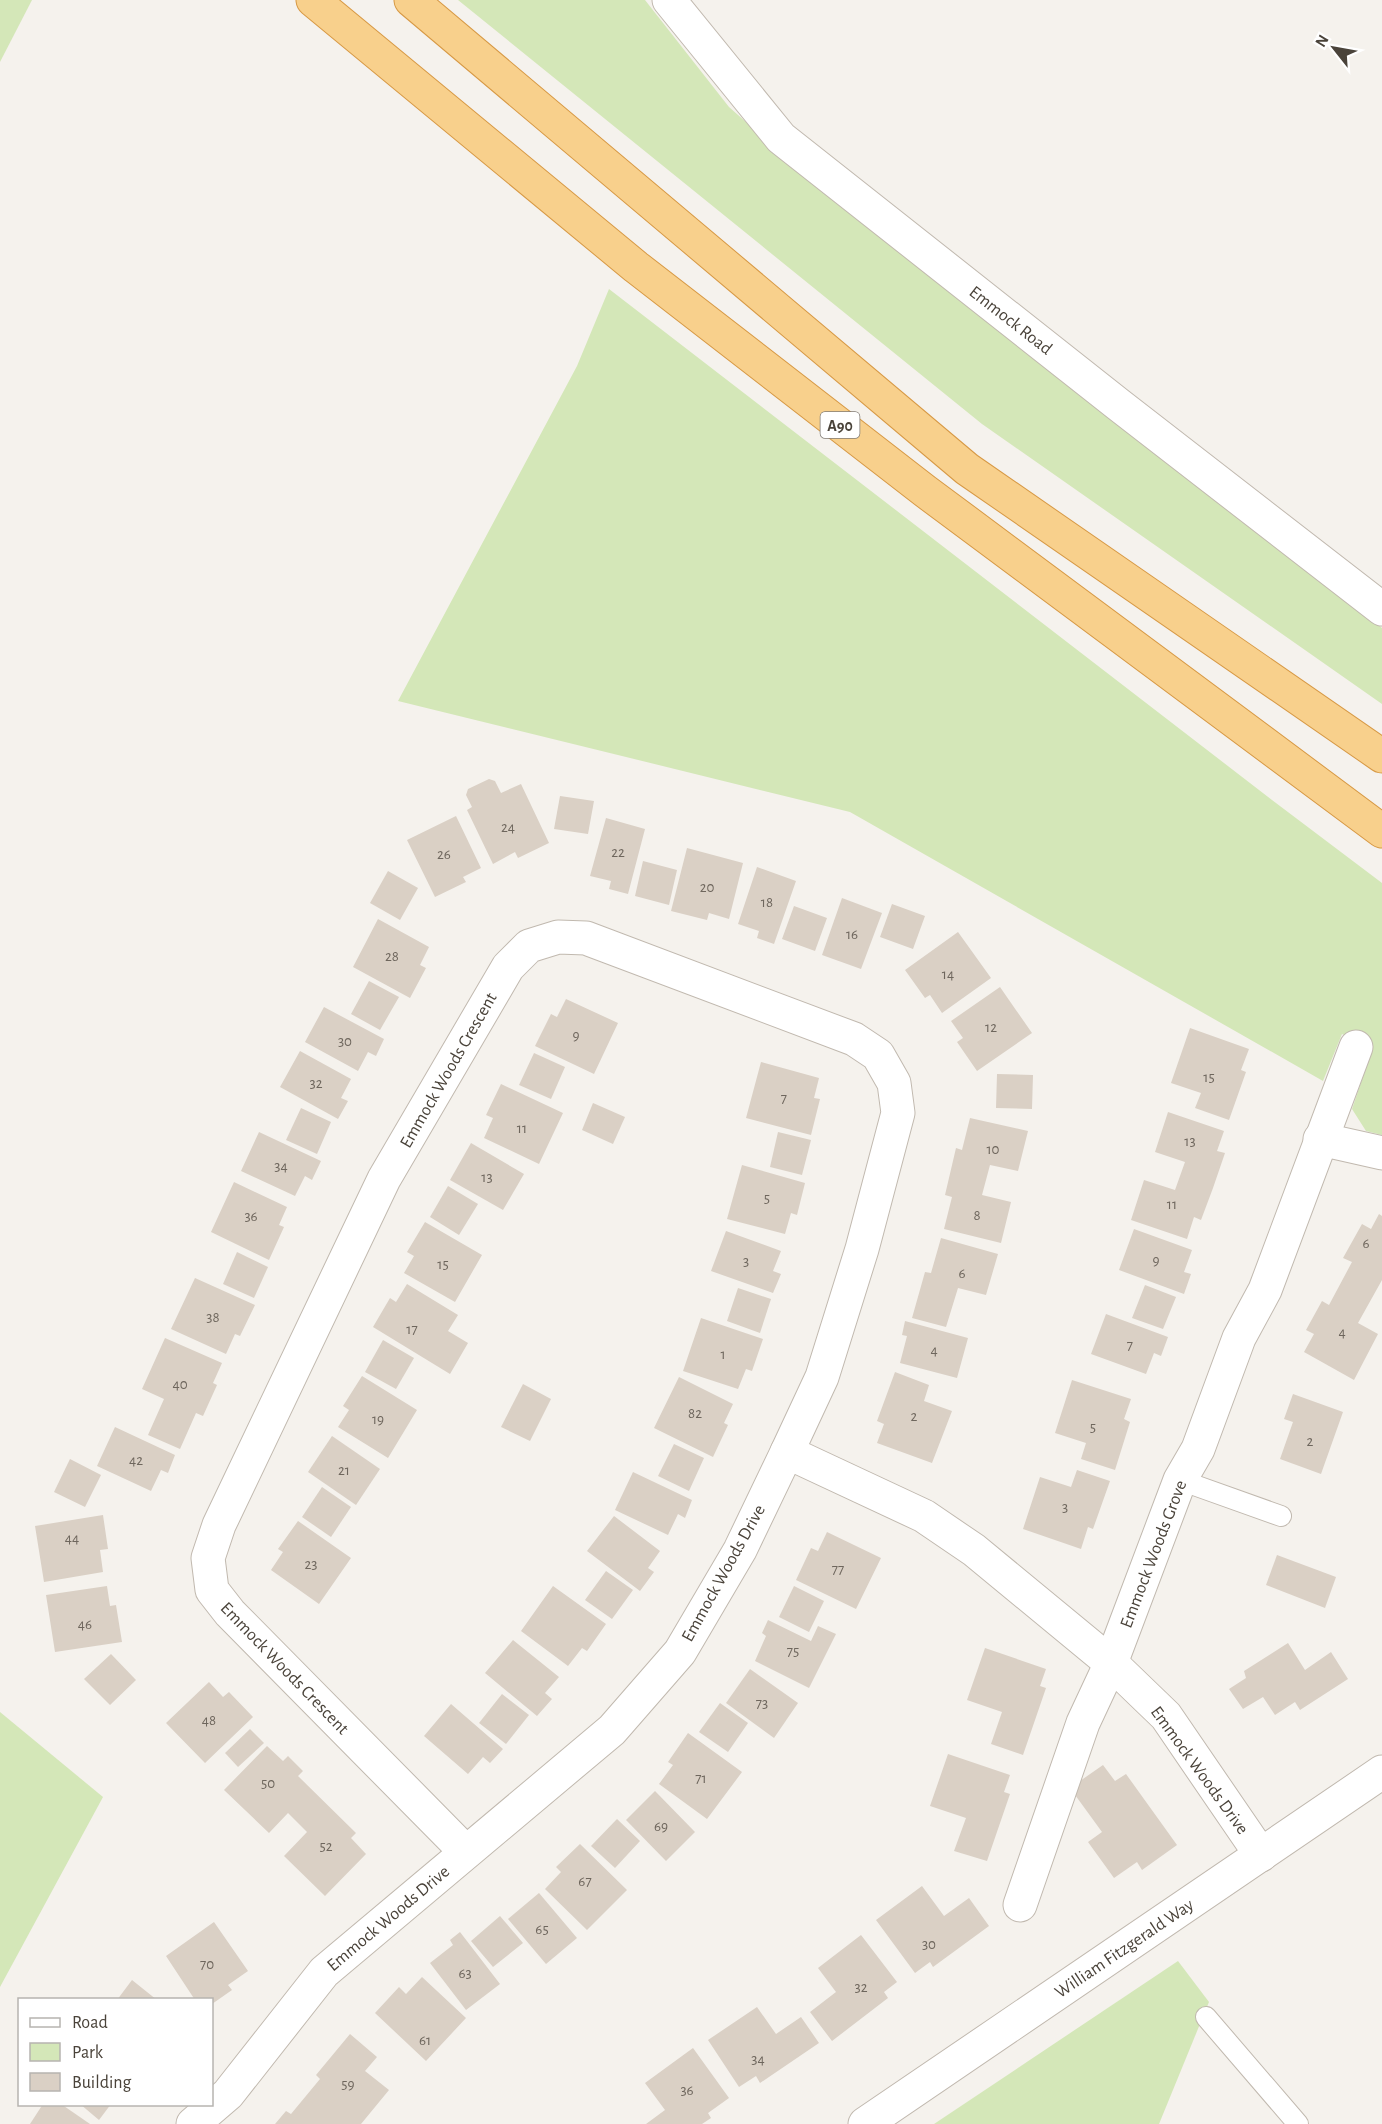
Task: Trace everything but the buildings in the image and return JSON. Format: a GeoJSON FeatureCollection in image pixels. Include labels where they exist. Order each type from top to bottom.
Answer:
{"type":"FeatureCollection","features":[{"type":"Feature","properties":{"kind":"highway","name":"A90"},"geometry":{"type":"LineString","coordinates":[[313,0],[636,267],[925,492],[1382,831]]}},
{"type":"Feature","properties":{"kind":"highway","name":"A90"},"geometry":{"type":"LineString","coordinates":[[411,0],[967,469],[1382,756]]}},
{"type":"Feature","properties":{"kind":"street","name":"Emmock Road"},"geometry":{"type":"LineString","coordinates":[[669,0],[781,138],[1382,609]]}},
{"type":"Feature","properties":{"kind":"street","name":"Emmock Woods Crescent"},"geometry":{"type":"LineString","coordinates":[[466,1852],[230,1613],[212,1590],[208,1558],[219,1525],[384,1179],[508,967],[529,946],[558,937],[586,938],[855,1039],[878,1055],[894,1083],[898,1113],[862,1249],[822,1377],[787,1452]]}},
{"type":"Feature","properties":{"kind":"street","name":"Emmock Woods Grove"},"geometry":{"type":"LineString","coordinates":[[1020,1905],[1083,1723],[1111,1663],[1180,1480],[1198,1449],[1239,1338],[1265,1290],[1356,1047]]}},
{"type":"Feature","properties":{"kind":"street"},"geometry":{"type":"LineString","coordinates":[[1320,1139],[1382,1153]]}},
{"type":"Feature","properties":{"kind":"street","name":"Emmock Woods Drive"},"geometry":{"type":"LineString","coordinates":[[193,2124],[228,2094],[324,1972],[612,1730],[680,1652],[740,1550],[787,1452],[924,1516],[974,1550],[1111,1663],[1166,1716],[1261,1855]]}},
{"type":"Feature","properties":{"kind":"street","name":"William Fitzgerald Way"},"geometry":{"type":"LineString","coordinates":[[865,2124],[1382,1772]]}},
{"type":"Feature","properties":{"kind":"lane"},"geometry":{"type":"LineString","coordinates":[[1180,1480],[1281,1516]]}},
{"type":"Feature","properties":{"kind":"lane"},"geometry":{"type":"LineString","coordinates":[[1206,2017],[1298,2124]]}},
{"type":"Feature","properties":{"kind":"green space"},"geometry":{"type":"Polygon","coordinates":[[[0,0],[32,0],[0,62],[0,0]]]}},
{"type":"Feature","properties":{"kind":"green space"},"geometry":{"type":"Polygon","coordinates":[[[458,0],[645,0],[729,107],[807,176],[1382,628],[1382,704],[982,424],[458,0]]]}},
{"type":"Feature","properties":{"kind":"green space"},"geometry":{"type":"Polygon","coordinates":[[[609,289],[1382,883],[1382,1135],[1366,1131],[1352,1109],[1372,1050],[1342,1034],[1323,1081],[850,812],[398,701],[577,366],[609,289]]]}},
{"type":"Feature","properties":{"kind":"green space"},"geometry":{"type":"Polygon","coordinates":[[[0,1712],[103,1797],[0,1987],[0,1712]]]}},
{"type":"Feature","properties":{"kind":"green space"},"geometry":{"type":"Polygon","coordinates":[[[1178,1961],[1209,2002],[1159,2124],[934,2124],[1178,1961]]]}}]}
